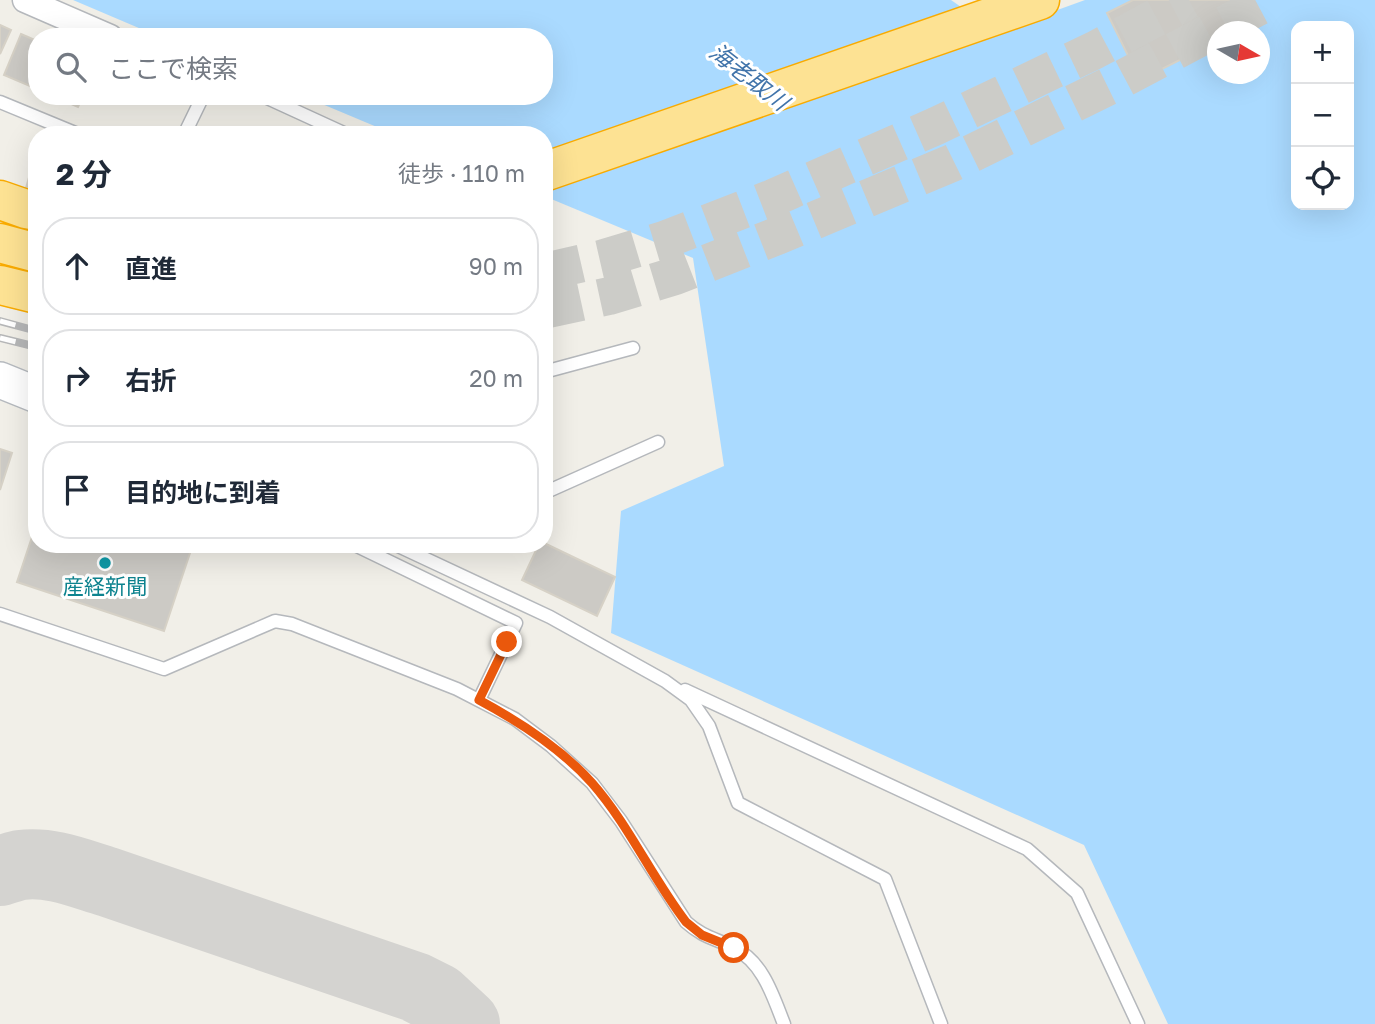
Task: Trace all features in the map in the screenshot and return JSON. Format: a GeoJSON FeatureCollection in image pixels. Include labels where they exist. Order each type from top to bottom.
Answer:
{"type":"FeatureCollection","features":[{"type":"Feature","properties":{"kind":"highway"},"geometry":{"type":"LineString","coordinates":[[553,169],[1040,0]]}},
{"type":"Feature","properties":{"kind":"highway"},"geometry":{"type":"LineString","coordinates":[[0,200],[28,209]]}},
{"type":"Feature","properties":{"kind":"highway"},"geometry":{"type":"LineString","coordinates":[[0,243],[28,251]]}},
{"type":"Feature","properties":{"kind":"highway"},"geometry":{"type":"LineString","coordinates":[[0,285],[28,292]]}},
{"type":"Feature","properties":{"kind":"street"},"geometry":{"type":"LineString","coordinates":[[25,0],[89,28]]}},
{"type":"Feature","properties":{"kind":"street"},"geometry":{"type":"LineString","coordinates":[[0,380],[28,391]]}},
{"type":"Feature","properties":{"kind":"lane"},"geometry":{"type":"LineString","coordinates":[[0,102],[58,126]]}},
{"type":"Feature","properties":{"kind":"lane"},"geometry":{"type":"LineString","coordinates":[[188,126],[199,105]]}},
{"type":"Feature","properties":{"kind":"lane"},"geometry":{"type":"LineString","coordinates":[[283,105],[328,126]]}},
{"type":"Feature","properties":{"kind":"lane"},"geometry":{"type":"LineString","coordinates":[[553,370],[633,348]]}},
{"type":"Feature","properties":{"kind":"lane"},"geometry":{"type":"LineString","coordinates":[[553,489],[658,442]]}},
{"type":"Feature","properties":{"kind":"lane"},"geometry":{"type":"LineString","coordinates":[[372,553],[516,623],[479,700]]}},
{"type":"Feature","properties":{"kind":"lane"},"geometry":{"type":"LineString","coordinates":[[413,553],[550,617],[665,681],[1027,849],[1077,894],[1138,1024]]}},
{"type":"Feature","properties":{"kind":"lane"},"geometry":{"type":"LineString","coordinates":[[0,614],[164,669],[275,621],[292,624],[479,700],[524,726],[592,783],[621,821],[686,922],[702,935],[745,955],[760,972],[784,1024]]}},
{"type":"Feature","properties":{"kind":"lane"},"geometry":{"type":"LineString","coordinates":[[665,681],[691,700],[709,726],[738,803],[885,879],[941,1024]]}},
{"type":"Feature","properties":{"kind":"water","name":"海老取川"},"geometry":{"type":"Polygon","coordinates":[[[73,0],[951,0],[997,32],[1085,0],[1375,0],[1375,1024],[1168,1024],[1084,845],[611,633],[621,511],[724,466],[693,258],[553,200],[553,126],[375,126],[324,105],[553,105],[553,28],[139,28],[73,0]]]}},
{"type":"Feature","properties":{"kind":"building"},"geometry":{"type":"Polygon","coordinates":[[[1133,0],[1229,0],[1239,21],[1207,21],[1207,46],[1140,80],[1107,13],[1133,0]]]}},
{"type":"Feature","properties":{"kind":"building"},"geometry":{"type":"Polygon","coordinates":[[[0,25],[11,30],[0,54],[0,25]]]}},
{"type":"Feature","properties":{"kind":"building"},"geometry":{"type":"Polygon","coordinates":[[[21,34],[28,37],[28,85],[4,75],[21,34]]]}},
{"type":"Feature","properties":{"kind":"building"},"geometry":{"type":"Polygon","coordinates":[[[0,449],[12,453],[0,490],[0,449]]]}},
{"type":"Feature","properties":{"kind":"building"},"geometry":{"type":"Polygon","coordinates":[[[553,547],[615,577],[597,616],[522,580],[535,553],[553,553],[553,547]]]}},
{"type":"Feature","properties":{"kind":"building","name":"産経新聞"},"geometry":{"type":"Polygon","coordinates":[[[28,549],[28,553],[190,553],[164,631],[17,582],[28,549]]]}},
{"type":"Feature","properties":{"kind":"taxiway"},"geometry":{"type":"LineString","coordinates":[[0,871],[21,865],[43,865],[108,882],[415,987],[437,998],[465,1024]]}},
{"type":"Feature","properties":{"kind":"tunnel"},"geometry":{"type":"LineString","coordinates":[[553,270],[664,240],[773,198],[936,126],[1095,50],[1189,0]]}},
{"type":"Feature","properties":{"kind":"tunnel"},"geometry":{"type":"LineString","coordinates":[[553,308],[609,296],[675,276],[952,163],[1109,86],[1271,0]]}},
{"type":"Feature","properties":{"kind":"railway"},"geometry":{"type":"LineString","coordinates":[[0,321],[28,329]]}},
{"type":"Feature","properties":{"kind":"railway"},"geometry":{"type":"LineString","coordinates":[[0,338],[28,345]]}},
{"type":"Feature","properties":{"kind":"place","name":"産経新聞"},"geometry":{"type":"Point","coordinates":[105,563]}},
{"type":"Feature","properties":{"kind":"route"},"geometry":{"type":"LineString","coordinates":[[507,642],[479,700],[514,719],[551,746],[592,783],[621,821],[686,922],[702,935],[734,948]]}}]}
